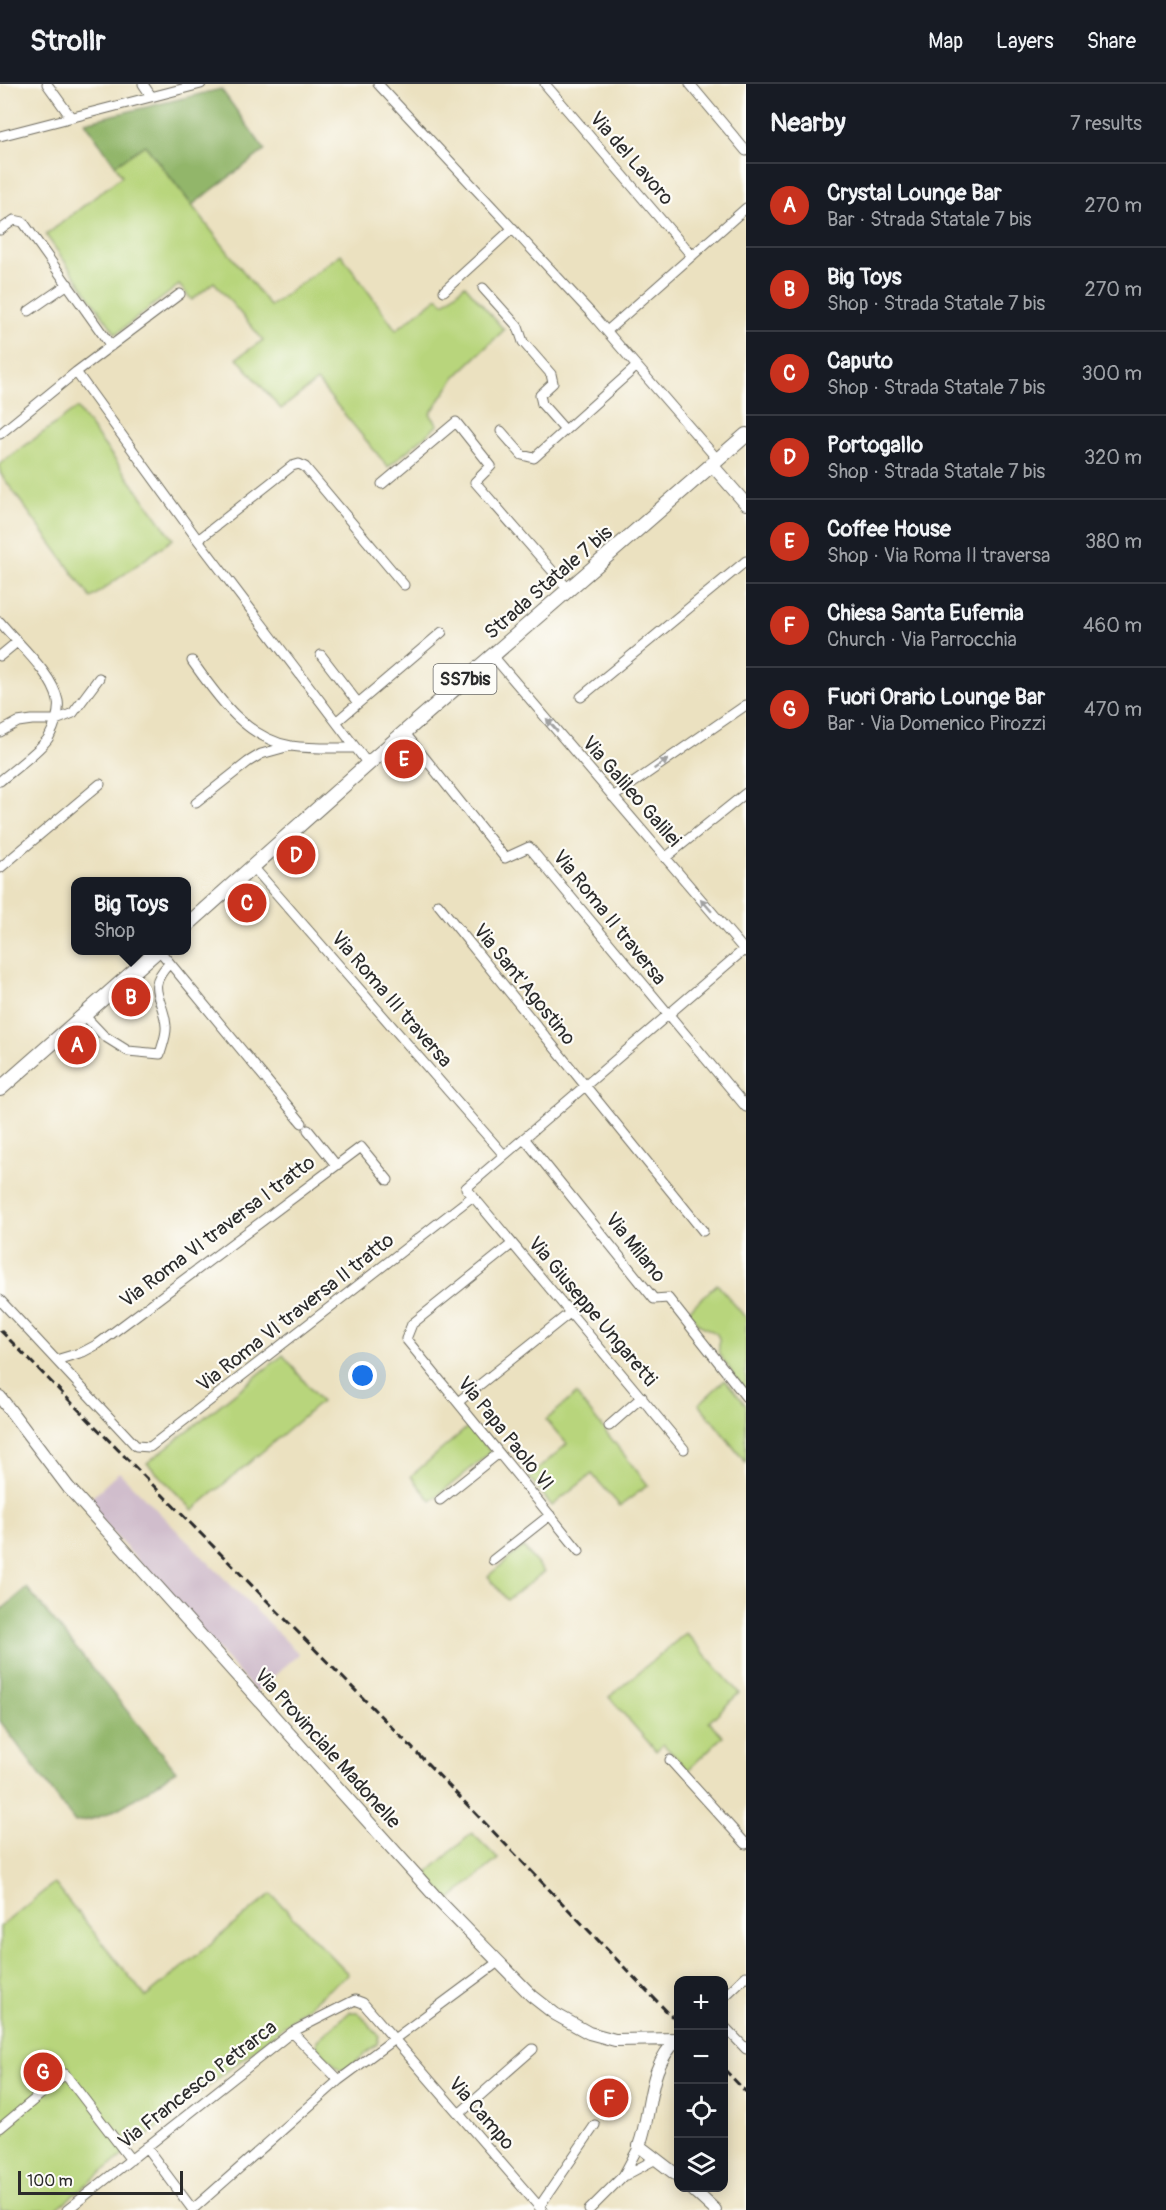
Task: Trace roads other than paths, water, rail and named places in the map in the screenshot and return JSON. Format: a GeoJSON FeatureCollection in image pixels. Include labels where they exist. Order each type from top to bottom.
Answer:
{"type":"FeatureCollection","features":[{"type":"Feature","properties":{"kind":"main road","name":"Strada Statale 7 bis"},"geometry":{"type":"LineString","coordinates":[[191,922],[404,732],[746,435]]}},
{"type":"Feature","properties":{"kind":"main road"},"geometry":{"type":"LineString","coordinates":[[0,1089],[153,955]]}},
{"type":"Feature","properties":{"kind":"street"},"geometry":{"type":"LineString","coordinates":[[47,84],[70,116]]}},
{"type":"Feature","properties":{"kind":"street"},"geometry":{"type":"LineString","coordinates":[[143,84],[151,96]]}},
{"type":"Feature","properties":{"kind":"street"},"geometry":{"type":"LineString","coordinates":[[0,136],[70,116],[201,84]]}},
{"type":"Feature","properties":{"kind":"street"},"geometry":{"type":"LineString","coordinates":[[378,84],[607,331],[715,462],[746,504]]}},
{"type":"Feature","properties":{"kind":"street","name":"Via del Lavoro"},"geometry":{"type":"LineString","coordinates":[[545,84],[692,256]]}},
{"type":"Feature","properties":{"kind":"street"},"geometry":{"type":"LineString","coordinates":[[690,84],[746,151]]}},
{"type":"Feature","properties":{"kind":"street"},"geometry":{"type":"LineString","coordinates":[[607,331],[746,208]]}},
{"type":"Feature","properties":{"kind":"street"},"geometry":{"type":"LineString","coordinates":[[0,231],[14,220],[24,222],[111,346]]}},
{"type":"Feature","properties":{"kind":"street"},"geometry":{"type":"LineString","coordinates":[[444,291],[513,228]]}},
{"type":"Feature","properties":{"kind":"street"},"geometry":{"type":"LineString","coordinates":[[29,311],[68,284]]}},
{"type":"Feature","properties":{"kind":"street"},"geometry":{"type":"LineString","coordinates":[[483,288],[518,327],[523,342],[551,374],[553,382],[540,395],[542,404],[565,430]]}},
{"type":"Feature","properties":{"kind":"street"},"geometry":{"type":"LineString","coordinates":[[0,434],[76,372],[180,294]]}},
{"type":"Feature","properties":{"kind":"street"},"geometry":{"type":"LineString","coordinates":[[501,431],[522,455],[534,458],[637,366]]}},
{"type":"Feature","properties":{"kind":"street"},"geometry":{"type":"LineString","coordinates":[[76,372],[198,540],[368,764]]}},
{"type":"Feature","properties":{"kind":"street"},"geometry":{"type":"LineString","coordinates":[[382,484],[456,422],[490,466],[475,482],[569,590]]}},
{"type":"Feature","properties":{"kind":"street"},"geometry":{"type":"LineString","coordinates":[[198,540],[292,466],[299,464],[305,467],[404,585]]}},
{"type":"Feature","properties":{"kind":"street"},"geometry":{"type":"LineString","coordinates":[[581,697],[746,561]]}},
{"type":"Feature","properties":{"kind":"street"},"geometry":{"type":"LineString","coordinates":[[0,622],[42,671],[55,690],[59,704],[56,720],[48,739],[0,781]]}},
{"type":"Feature","properties":{"kind":"street"},"geometry":{"type":"LineString","coordinates":[[336,722],[442,632]]}},
{"type":"Feature","properties":{"kind":"street"},"geometry":{"type":"LineString","coordinates":[[0,656],[17,642]]}},
{"type":"Feature","properties":{"kind":"street"},"geometry":{"type":"LineString","coordinates":[[321,655],[358,703]]}},
{"type":"Feature","properties":{"kind":"street","name":"Via Galileo Galilei"},"geometry":{"type":"LineString","coordinates":[[493,656],[745,950]]}},
{"type":"Feature","properties":{"kind":"street"},"geometry":{"type":"LineString","coordinates":[[192,661],[221,701],[245,725],[264,738],[291,746],[356,748]]}},
{"type":"Feature","properties":{"kind":"street"},"geometry":{"type":"LineString","coordinates":[[0,732],[18,722],[56,720],[73,713],[99,678]]}},
{"type":"Feature","properties":{"kind":"street"},"geometry":{"type":"LineString","coordinates":[[613,797],[746,705]]}},
{"type":"Feature","properties":{"kind":"street","name":"Via Roma II traversa"},"geometry":{"type":"LineString","coordinates":[[404,732],[505,858],[529,847],[668,1015]]}},
{"type":"Feature","properties":{"kind":"street"},"geometry":{"type":"LineString","coordinates":[[196,803],[261,754],[291,746]]}},
{"type":"Feature","properties":{"kind":"street"},"geometry":{"type":"LineString","coordinates":[[0,868],[99,784]]}},
{"type":"Feature","properties":{"kind":"street"},"geometry":{"type":"LineString","coordinates":[[665,858],[746,793]]}},
{"type":"Feature","properties":{"kind":"street","name":"Via Roma III traversa"},"geometry":{"type":"LineString","coordinates":[[254,868],[504,1155]]}},
{"type":"Feature","properties":{"kind":"street","name":"Via Sant'Agostino"},"geometry":{"type":"LineString","coordinates":[[438,904],[703,1231]]}},
{"type":"Feature","properties":{"kind":"street"},"geometry":{"type":"LineString","coordinates":[[472,1196],[466,1188],[745,950]]}},
{"type":"Feature","properties":{"kind":"street"},"geometry":{"type":"LineString","coordinates":[[161,955],[336,1165]]}},
{"type":"Feature","properties":{"kind":"street"},"geometry":{"type":"LineString","coordinates":[[84,1015],[104,1036],[128,1051],[160,1054],[167,1028],[155,983],[159,974],[169,964]]}},
{"type":"Feature","properties":{"kind":"street"},"geometry":{"type":"LineString","coordinates":[[668,1015],[746,1107]]}},
{"type":"Feature","properties":{"kind":"street","name":"Via Milano"},"geometry":{"type":"LineString","coordinates":[[524,1138],[654,1299],[668,1298],[746,1397]]}},
{"type":"Feature","properties":{"kind":"street","name":"Via Roma VI traversa I tratto"},"geometry":{"type":"LineString","coordinates":[[56,1360],[83,1352],[98,1344],[361,1147],[388,1180]]}},
{"type":"Feature","properties":{"kind":"street","name":"Via Giuseppe Ungaretti"},"geometry":{"type":"LineString","coordinates":[[472,1196],[684,1449]]}},
{"type":"Feature","properties":{"kind":"street","name":"Via Roma VI traversa II tratto"},"geometry":{"type":"LineString","coordinates":[[56,1360],[136,1446],[150,1447],[472,1196]]}},
{"type":"Feature","properties":{"kind":"street","name":"Via Papa Paolo VI"},"geometry":{"type":"LineString","coordinates":[[513,1244],[412,1324],[406,1339],[579,1551]]}},
{"type":"Feature","properties":{"kind":"street"},"geometry":{"type":"LineString","coordinates":[[0,1300],[56,1360]]}},
{"type":"Feature","properties":{"kind":"street"},"geometry":{"type":"LineString","coordinates":[[458,1402],[571,1312]]}},
{"type":"Feature","properties":{"kind":"street"},"geometry":{"type":"LineString","coordinates":[[609,1426],[642,1397]]}},
{"type":"Feature","properties":{"kind":"street","name":"Via Provinciale Madonelle"},"geometry":{"type":"LineString","coordinates":[[0,1398],[68,1487],[442,1904],[532,1996],[555,2014],[589,2033],[615,2040],[674,2039]]}},
{"type":"Feature","properties":{"kind":"street"},"geometry":{"type":"LineString","coordinates":[[440,1500],[499,1453]]}},
{"type":"Feature","properties":{"kind":"street"},"geometry":{"type":"LineString","coordinates":[[493,1560],[550,1515]]}},
{"type":"Feature","properties":{"kind":"street"},"geometry":{"type":"LineString","coordinates":[[670,1760],[746,1844]]}},
{"type":"Feature","properties":{"kind":"street"},"geometry":{"type":"LineString","coordinates":[[146,2147],[192,2210],[339,2080],[498,1962]]}},
{"type":"Feature","properties":{"kind":"street"},"geometry":{"type":"LineString","coordinates":[[728,1992],[746,1976]]}},
{"type":"Feature","properties":{"kind":"street","name":"Via Francesco Petrarca"},"geometry":{"type":"LineString","coordinates":[[67,2210],[292,2032],[355,2001],[363,2003],[395,2040]]}},
{"type":"Feature","properties":{"kind":"street"},"geometry":{"type":"LineString","coordinates":[[727,2030],[746,2049]]}},
{"type":"Feature","properties":{"kind":"street"},"geometry":{"type":"LineString","coordinates":[[292,2032],[339,2080]]}},
{"type":"Feature","properties":{"kind":"street","name":"Via Campo"},"geometry":{"type":"LineString","coordinates":[[395,2040],[541,2208]]}},
{"type":"Feature","properties":{"kind":"street"},"geometry":{"type":"LineString","coordinates":[[589,2210],[623,2176],[639,2146],[656,2071],[674,2043]]}},
{"type":"Feature","properties":{"kind":"street"},"geometry":{"type":"LineString","coordinates":[[459,2114],[533,2049]]}},
{"type":"Feature","properties":{"kind":"street"},"geometry":{"type":"LineString","coordinates":[[0,2128],[65,2074],[131,2160]]}},
{"type":"Feature","properties":{"kind":"street"},"geometry":{"type":"LineString","coordinates":[[541,2208],[595,2125]]}},
{"type":"Feature","properties":{"kind":"street"},"geometry":{"type":"LineString","coordinates":[[639,2146],[674,2173]]}},
{"type":"Feature","properties":{"kind":"street"},"geometry":{"type":"LineString","coordinates":[[623,2176],[656,2159]]}},
{"type":"Feature","properties":{"kind":"street"},"geometry":{"type":"LineString","coordinates":[[696,2192],[715,2210]]}},
{"type":"Feature","properties":{"kind":"railway"},"geometry":{"type":"LineString","coordinates":[[0,1330],[425,1761],[674,2019]]}},
{"type":"Feature","properties":{"kind":"railway"},"geometry":{"type":"LineString","coordinates":[[728,2073],[746,2092]]}},
{"type":"Feature","properties":{"kind":"place","name":"Coffee House"},"geometry":{"type":"Point","coordinates":[404,759]}},
{"type":"Feature","properties":{"kind":"place","name":"Portogallo"},"geometry":{"type":"Point","coordinates":[296,855]}},
{"type":"Feature","properties":{"kind":"place","name":"Caputo"},"geometry":{"type":"Point","coordinates":[247,903]}},
{"type":"Feature","properties":{"kind":"place","name":"Big Toys"},"geometry":{"type":"Point","coordinates":[131,997]}},
{"type":"Feature","properties":{"kind":"place","name":"Crystal Lounge Bar"},"geometry":{"type":"Point","coordinates":[77,1045]}},
{"type":"Feature","properties":{"kind":"place","name":"Fuori Orario Lounge Bar"},"geometry":{"type":"Point","coordinates":[43,2072]}},
{"type":"Feature","properties":{"kind":"place","name":"Chiesa Santa Eufemia"},"geometry":{"type":"Point","coordinates":[609,2098]}}]}
